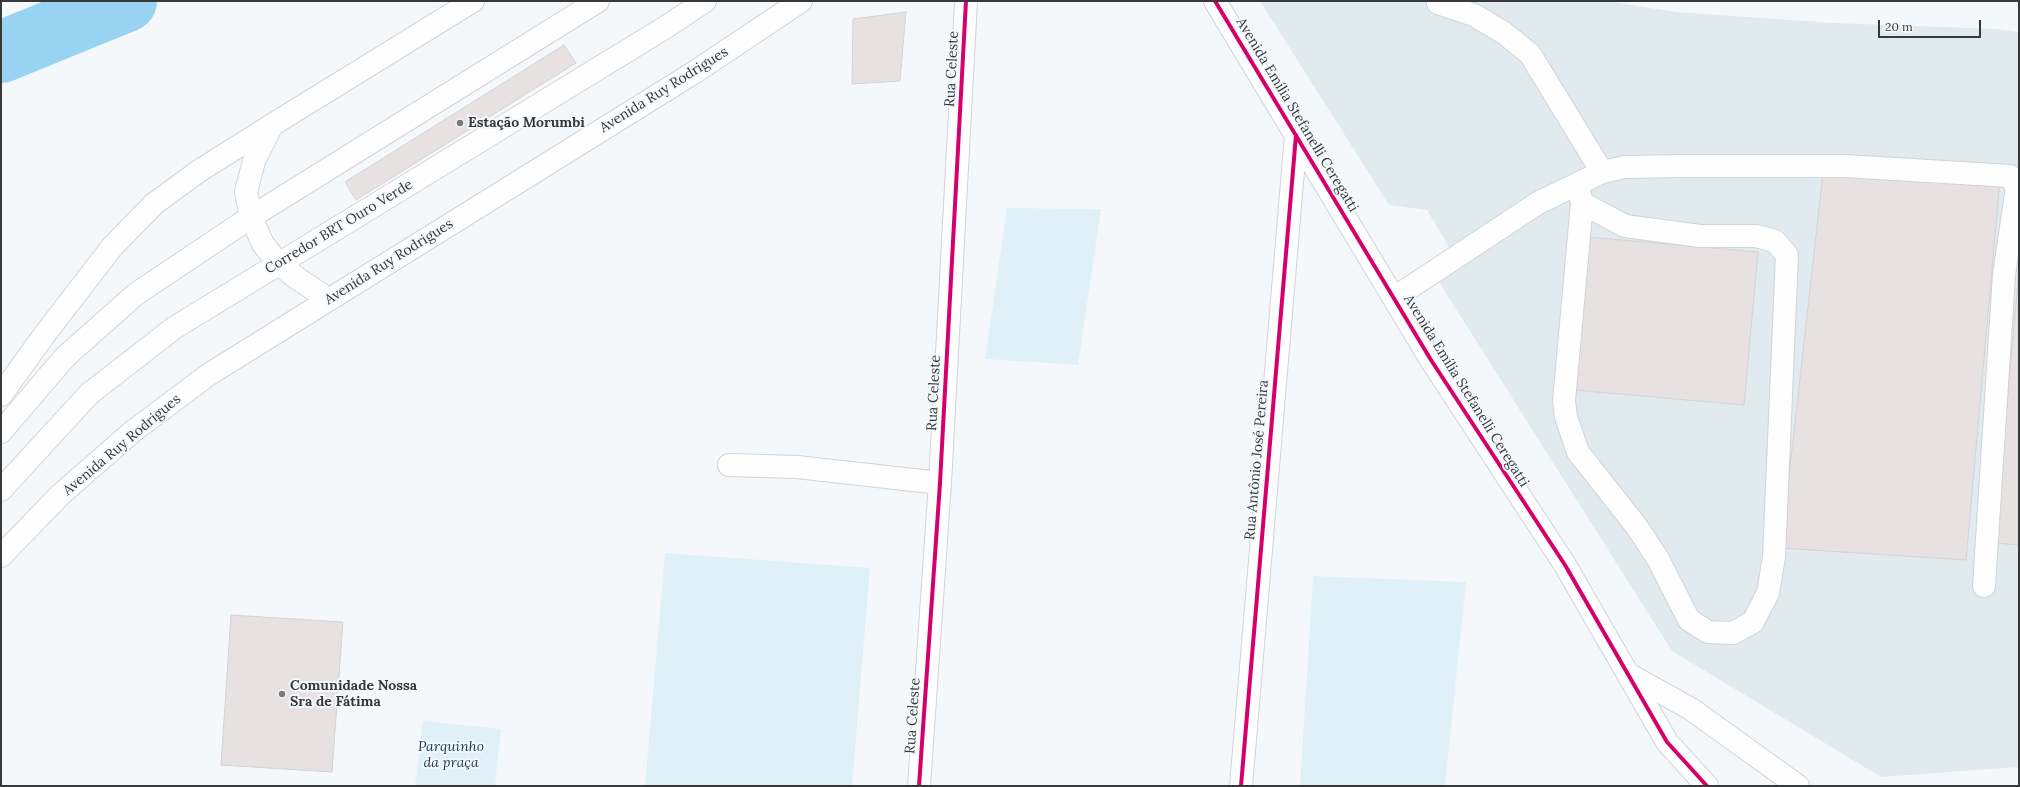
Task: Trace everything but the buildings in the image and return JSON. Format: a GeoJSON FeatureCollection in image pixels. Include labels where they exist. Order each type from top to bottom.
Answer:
{"type":"FeatureCollection","features":[{"type":"Feature","properties":{"kind":"street"},"geometry":{"type":"LineString","coordinates":[[1,395],[45,334],[112,247],[154,204],[199,171],[473,1]]}},
{"type":"Feature","properties":{"kind":"street"},"geometry":{"type":"LineString","coordinates":[[1,432],[65,357],[136,294],[251,217],[598,1]]}},
{"type":"Feature","properties":{"kind":"street","name":"Corredor BRT Ouro Verde"},"geometry":{"type":"LineString","coordinates":[[1,490],[89,394],[174,328],[666,27],[705,1]]}},
{"type":"Feature","properties":{"kind":"street","name":"Avenida Ruy Rodrigues"},"geometry":{"type":"LineString","coordinates":[[1,556],[60,495],[132,432],[208,375],[683,79],[802,1]]}},
{"type":"Feature","properties":{"kind":"street","name":"Rua Celeste"},"geometry":{"type":"LineString","coordinates":[[919,786],[940,483],[966,1]]}},
{"type":"Feature","properties":{"kind":"street","name":"Avenida Emília Stefanelli Ceregatti"},"geometry":{"type":"LineString","coordinates":[[1215,1],[1431,360],[1565,565],[1667,742],[1707,786]]}},
{"type":"Feature","properties":{"kind":"street"},"geometry":{"type":"LineString","coordinates":[[1438,2],[1474,15],[1504,33],[1530,54],[1602,172]]}},
{"type":"Feature","properties":{"kind":"street"},"geometry":{"type":"LineString","coordinates":[[272,125],[254,161],[246,192],[251,217],[263,244],[279,264],[328,299]]}},
{"type":"Feature","properties":{"kind":"street","name":"Rua Antônio José Pereira"},"geometry":{"type":"LineString","coordinates":[[1241,786],[1296,135]]}},
{"type":"Feature","properties":{"kind":"street"},"geometry":{"type":"LineString","coordinates":[[1394,298],[1538,203],[1579,193],[1602,172],[1625,167],[1846,166],[2010,176],[2017,187],[2004,275],[1984,586]]}},
{"type":"Feature","properties":{"kind":"street"},"geometry":{"type":"LineString","coordinates":[[1579,193],[1625,226],[1700,236],[1756,236],[1776,241],[1787,255],[1774,557],[1768,594],[1753,622],[1732,633],[1708,632],[1689,620],[1654,553],[1637,527],[1578,452],[1566,417],[1564,401],[1579,193]]}},
{"type":"Feature","properties":{"kind":"street"},"geometry":{"type":"LineString","coordinates":[[729,465],[797,467],[940,483]]}},
{"type":"Feature","properties":{"kind":"street"},"geometry":{"type":"LineString","coordinates":[[1627,674],[1692,709],[1798,786]]}},
{"type":"Feature","properties":{"kind":"shaded area"},"geometry":{"type":"Polygon","coordinates":[[[1260,1],[1606,1],[1676,12],[1833,23],[1997,29],[2019,32],[2019,767],[1881,777],[1672,651],[1432,271],[1449,247],[1427,210],[1389,205],[1260,1]]]}},
{"type":"Feature","properties":{"kind":"green space"},"geometry":{"type":"Polygon","coordinates":[[[1007,208],[1101,209],[1078,365],[985,359],[1007,208]]]}},
{"type":"Feature","properties":{"kind":"green space"},"geometry":{"type":"Polygon","coordinates":[[[665,553],[870,568],[852,786],[645,786],[665,553]]]}},
{"type":"Feature","properties":{"kind":"green space"},"geometry":{"type":"Polygon","coordinates":[[[1313,576],[1466,582],[1445,786],[1300,786],[1313,576]]]}},
{"type":"Feature","properties":{"kind":"green space","name":"Parquinho da praça"},"geometry":{"type":"Polygon","coordinates":[[[423,721],[501,729],[495,786],[415,786],[423,721]]]}},
{"type":"Feature","properties":{"kind":"waterway"},"geometry":{"type":"LineString","coordinates":[[1,52],[126,1]]}},
{"type":"Feature","properties":{"kind":"cycle path"},"geometry":{"type":"LineString","coordinates":[[919,786],[940,483],[966,1]]}},
{"type":"Feature","properties":{"kind":"cycle path"},"geometry":{"type":"LineString","coordinates":[[1215,1],[1431,360],[1565,565],[1667,742],[1707,786]]}},
{"type":"Feature","properties":{"kind":"cycle path"},"geometry":{"type":"LineString","coordinates":[[1241,786],[1296,135]]}},
{"type":"Feature","properties":{"kind":"place","name":"Estação Morumbi"},"geometry":{"type":"Point","coordinates":[460,123]}},
{"type":"Feature","properties":{"kind":"place","name":"Comunidade Nossa Sra de Fátima"},"geometry":{"type":"Point","coordinates":[282,694]}}]}
